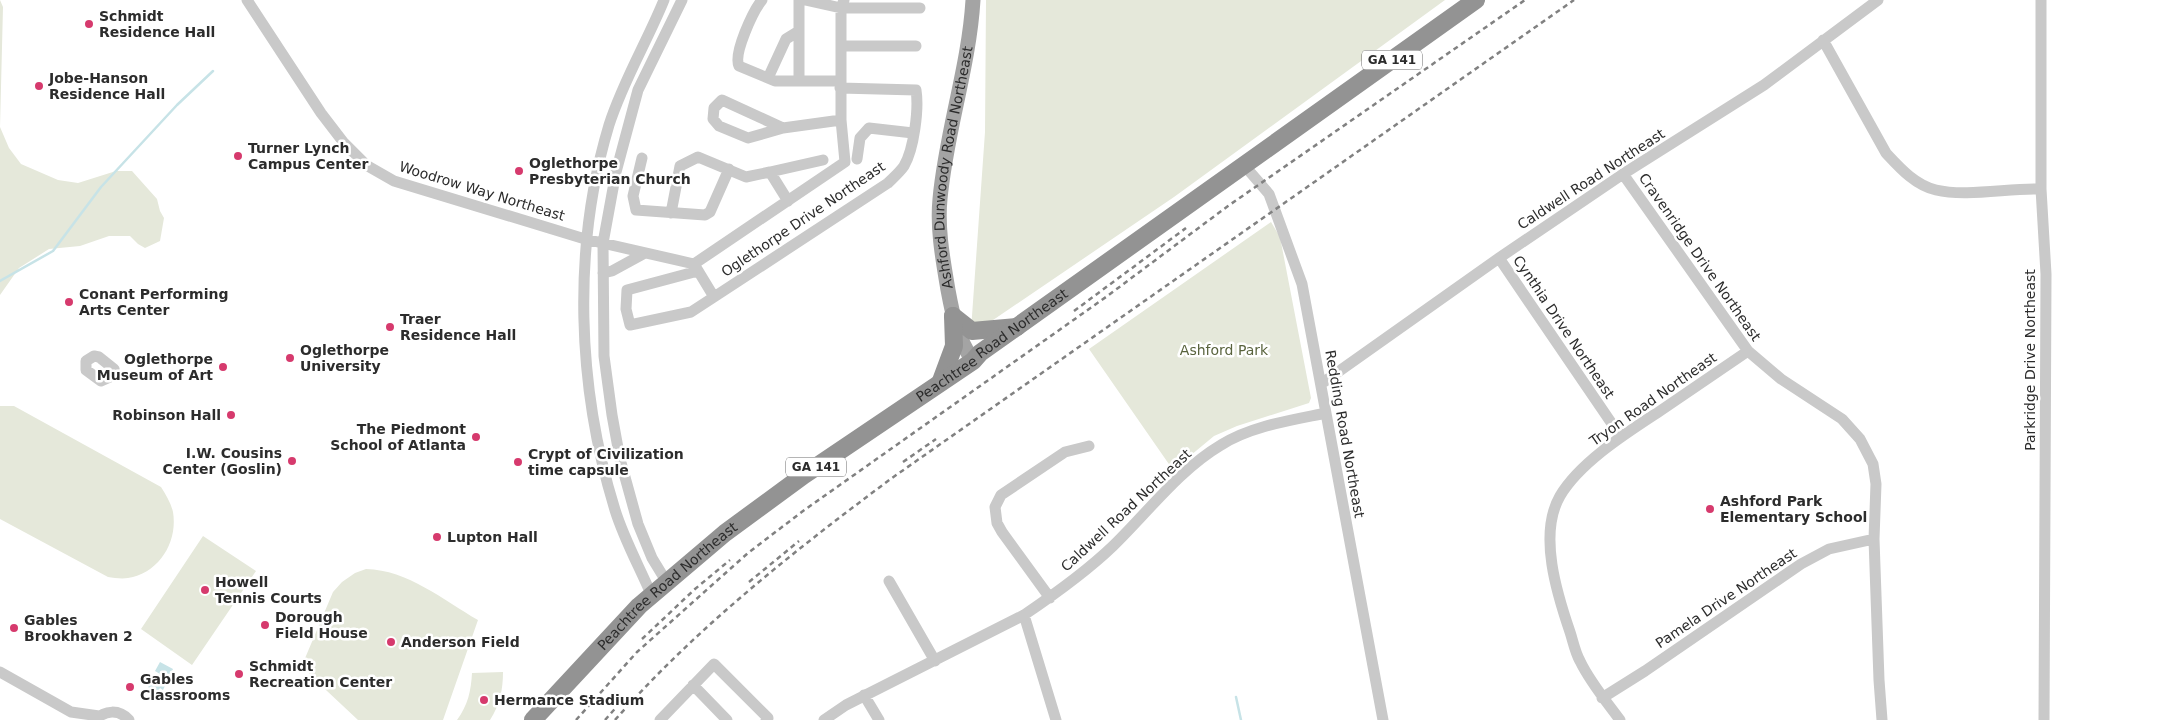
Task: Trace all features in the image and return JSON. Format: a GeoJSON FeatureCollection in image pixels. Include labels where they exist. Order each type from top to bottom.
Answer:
{"type":"FeatureCollection","features":[{"type":"Feature","properties":{"kind":"highway","name":"Peachtree Road Northeast"},"geometry":{"type":"LineString","coordinates":[[533,720],[651,594],[725,533],[972,361],[1476,0]]}},
{"type":"Feature","properties":{"kind":"highway"},"geometry":{"type":"LineString","coordinates":[[953,316],[972,331],[1018,327]]}},
{"type":"Feature","properties":{"kind":"highway"},"geometry":{"type":"LineString","coordinates":[[941,381],[954,346],[953,316]]}},
{"type":"Feature","properties":{"kind":"main road","name":"Ashford Dunwoody Road Northeast"},"geometry":{"type":"LineString","coordinates":[[972,361],[961,343],[953,316],[941,252],[940,200],[952,122],[966,52],[973,0]]}},
{"type":"Feature","properties":{"kind":"street","name":"Woodrow Way Northeast"},"geometry":{"type":"LineString","coordinates":[[247,0],[321,113],[344,144],[366,165],[394,181],[586,239]]}},
{"type":"Feature","properties":{"kind":"street"},"geometry":{"type":"LineString","coordinates":[[651,594],[616,510],[601,456],[593,412],[584,328],[586,239],[601,153],[610,123],[630,74],[664,0]]}},
{"type":"Feature","properties":{"kind":"street"},"geometry":{"type":"LineString","coordinates":[[666,581],[652,558],[638,524],[620,459],[605,371],[603,243],[616,172],[638,90],[682,0]]}},
{"type":"Feature","properties":{"kind":"street","name":"Oglethorpe Drive Northeast"},"geometry":{"type":"LineString","coordinates":[[762,0],[755,9],[737,62],[739,66],[775,81],[799,81],[840,84],[916,90],[918,102],[910,150],[904,167],[888,183],[692,312],[630,325],[626,309],[627,290],[696,268],[845,162],[840,84],[843,4]]}},
{"type":"Feature","properties":{"kind":"street"},"geometry":{"type":"LineString","coordinates":[[799,0],[799,81]]}},
{"type":"Feature","properties":{"kind":"street"},"geometry":{"type":"LineString","coordinates":[[805,0],[920,8]]}},
{"type":"Feature","properties":{"kind":"street","name":"Caldwell Road Northeast"},"geometry":{"type":"LineString","coordinates":[[1321,384],[1499,258],[1623,174],[1764,85],[1878,0]]}},
{"type":"Feature","properties":{"kind":"street","name":"Parkridge Drive Northeast"},"geometry":{"type":"LineString","coordinates":[[2041,0],[2042,189],[2046,274],[2044,720]]}},
{"type":"Feature","properties":{"kind":"street"},"geometry":{"type":"LineString","coordinates":[[768,78],[786,39],[799,31]]}},
{"type":"Feature","properties":{"kind":"street"},"geometry":{"type":"LineString","coordinates":[[1823,40],[1886,153],[1915,180],[1935,190],[1960,192],[2042,189]]}},
{"type":"Feature","properties":{"kind":"street"},"geometry":{"type":"LineString","coordinates":[[842,46],[916,46]]}},
{"type":"Feature","properties":{"kind":"street"},"geometry":{"type":"LineString","coordinates":[[783,128],[722,100],[714,108],[712,119],[719,126],[748,138],[783,128],[841,120]]}},
{"type":"Feature","properties":{"kind":"street","name":"Oglethorpe Drive Northeast"},"geometry":{"type":"LineString","coordinates":[[857,159],[860,138],[869,128],[913,133]]}},
{"type":"Feature","properties":{"kind":"street"},"geometry":{"type":"LineString","coordinates":[[671,213],[680,166],[698,157],[746,177],[823,160]]}},
{"type":"Feature","properties":{"kind":"street"},"geometry":{"type":"LineString","coordinates":[[642,158],[633,196],[636,210],[705,214],[710,212],[729,170]]}},
{"type":"Feature","properties":{"kind":"street","name":"Redding Road Northeast"},"geometry":{"type":"LineString","coordinates":[[1244,165],[1269,194],[1302,284],[1383,720]]}},
{"type":"Feature","properties":{"kind":"street","name":"Oglethorpe Drive Northeast"},"geometry":{"type":"LineString","coordinates":[[770,172],[788,201]]}},
{"type":"Feature","properties":{"kind":"street","name":"Cravenridge Drive Northeast"},"geometry":{"type":"LineString","coordinates":[[1623,174],[1748,352],[1781,379],[1842,419],[1860,440],[1873,464],[1876,484],[1874,539],[1882,720]]}},
{"type":"Feature","properties":{"kind":"street"},"geometry":{"type":"LineString","coordinates":[[586,239],[645,253],[696,268]]}},
{"type":"Feature","properties":{"kind":"street"},"geometry":{"type":"LineString","coordinates":[[618,267],[620,247]]}},
{"type":"Feature","properties":{"kind":"street"},"geometry":{"type":"LineString","coordinates":[[603,273],[645,253]]}},
{"type":"Feature","properties":{"kind":"street","name":"Cynthia Drive Northeast"},"geometry":{"type":"LineString","coordinates":[[1499,258],[1621,437]]}},
{"type":"Feature","properties":{"kind":"street","name":"Oglethorpe Drive Northeast"},"geometry":{"type":"LineString","coordinates":[[696,268],[714,298]]}},
{"type":"Feature","properties":{"kind":"street","name":"Tryon Road Northeast"},"geometry":{"type":"LineString","coordinates":[[1620,720],[1602,698],[1579,660],[1559,602],[1550,541],[1552,520],[1559,497],[1574,478],[1621,437],[1748,352]]}},
{"type":"Feature","properties":{"kind":"street","name":"Caldwell Road Northeast"},"geometry":{"type":"LineString","coordinates":[[824,720],[864,695],[936,661],[1024,615],[1050,598],[1089,569],[1180,477],[1221,445],[1241,435],[1326,413]]}},
{"type":"Feature","properties":{"kind":"street"},"geometry":{"type":"LineString","coordinates":[[1050,598],[1002,532],[997,523],[995,507],[1001,495],[1066,452],[1089,446]]}},
{"type":"Feature","properties":{"kind":"street","name":"Pamela Drive Northeast"},"geometry":{"type":"LineString","coordinates":[[1602,698],[1645,671],[1801,564],[1829,549],[1874,539]]}},
{"type":"Feature","properties":{"kind":"street"},"geometry":{"type":"LineString","coordinates":[[889,581],[936,661]]}},
{"type":"Feature","properties":{"kind":"street"},"geometry":{"type":"LineString","coordinates":[[1024,615],[1056,720]]}},
{"type":"Feature","properties":{"kind":"street"},"geometry":{"type":"LineString","coordinates":[[660,720],[714,664],[768,718],[766,720]]}},
{"type":"Feature","properties":{"kind":"street"},"geometry":{"type":"LineString","coordinates":[[0,672],[80,717],[97,718],[113,712],[120,713],[129,720]]}},
{"type":"Feature","properties":{"kind":"street"},"geometry":{"type":"LineString","coordinates":[[693,685],[727,720]]}},
{"type":"Feature","properties":{"kind":"street"},"geometry":{"type":"LineString","coordinates":[[864,695],[878,720]]}},
{"type":"Feature","properties":{"kind":"green space"},"geometry":{"type":"Polygon","coordinates":[[[0,0],[3,7],[0,127],[0,0]]]}},
{"type":"Feature","properties":{"kind":"green space"},"geometry":{"type":"Polygon","coordinates":[[[986,0],[1445,0],[1174,197],[977,331],[971,330],[985,132],[986,0]]]}},
{"type":"Feature","properties":{"kind":"green space"},"geometry":{"type":"Polygon","coordinates":[[[0,127],[9,148],[21,164],[58,180],[78,183],[116,171],[132,171],[157,199],[164,218],[160,241],[145,248],[130,236],[109,236],[80,246],[49,249],[19,268],[0,295],[0,127]]]}},
{"type":"Feature","properties":{"kind":"green space","name":"Ashford Park"},"geometry":{"type":"Polygon","coordinates":[[[1271,222],[1280,237],[1311,398],[1309,403],[1237,426],[1214,436],[1173,470],[1089,349],[1271,222]]]}},
{"type":"Feature","properties":{"kind":"green space"},"geometry":{"type":"Polygon","coordinates":[[[0,406],[14,406],[161,487],[171,505],[174,523],[169,545],[157,563],[139,575],[126,578],[108,577],[0,519],[0,406]]]}},
{"type":"Feature","properties":{"kind":"green space","name":"Howell Tennis Courts"},"geometry":{"type":"Polygon","coordinates":[[[203,536],[256,571],[192,665],[141,629],[203,536]]]}},
{"type":"Feature","properties":{"kind":"green space","name":"Anderson Field"},"geometry":{"type":"Polygon","coordinates":[[[366,569],[381,571],[411,580],[478,620],[443,720],[358,720],[311,676],[303,663],[333,592],[342,582],[355,573],[366,569]]]}},
{"type":"Feature","properties":{"kind":"green space","name":"Hermance Stadium"},"geometry":{"type":"Polygon","coordinates":[[[503,672],[500,697],[490,720],[457,720],[468,698],[472,673],[503,672]]]}},
{"type":"Feature","properties":{"kind":"water"},"geometry":{"type":"Polygon","coordinates":[[[160,662],[173,669],[163,690],[160,688],[157,693],[148,687],[153,678],[157,679],[160,674],[155,671],[160,662]]]}},
{"type":"Feature","properties":{"kind":"waterway"},"geometry":{"type":"LineString","coordinates":[[0,281],[53,251],[101,187],[177,105],[213,71]]}},
{"type":"Feature","properties":{"kind":"waterway"},"geometry":{"type":"LineString","coordinates":[[1236,697],[1241,720]]}},
{"type":"Feature","properties":{"kind":"railway"},"geometry":{"type":"LineString","coordinates":[[576,720],[637,652],[748,553],[803,511],[1106,297],[1228,206],[1525,0]]}},
{"type":"Feature","properties":{"kind":"railway"},"geometry":{"type":"LineString","coordinates":[[615,720],[646,686],[712,622],[783,562],[892,478],[1574,0]]}},
{"type":"Feature","properties":{"kind":"railway"},"geometry":{"type":"LineString","coordinates":[[1074,311],[1186,228]]}},
{"type":"Feature","properties":{"kind":"railway"},"geometry":{"type":"LineString","coordinates":[[903,462],[936,439]]}},
{"type":"Feature","properties":{"kind":"railway"},"geometry":{"type":"LineString","coordinates":[[749,582],[799,541]]}},
{"type":"Feature","properties":{"kind":"railway"},"geometry":{"type":"LineString","coordinates":[[642,639],[695,589],[730,560]]}},
{"type":"Feature","properties":{"kind":"railway"},"geometry":{"type":"LineString","coordinates":[[605,720],[620,703]]}},
{"type":"Feature","properties":{"kind":"place","name":"Schmidt Residence Hall"},"geometry":{"type":"Point","coordinates":[89,24]}},
{"type":"Feature","properties":{"kind":"place","name":"Jobe-Hanson Residence Hall"},"geometry":{"type":"Point","coordinates":[39,86]}},
{"type":"Feature","properties":{"kind":"place","name":"Turner Lynch Campus Center"},"geometry":{"type":"Point","coordinates":[238,156]}},
{"type":"Feature","properties":{"kind":"place","name":"Oglethorpe Presbyterian Church"},"geometry":{"type":"Point","coordinates":[519,171]}},
{"type":"Feature","properties":{"kind":"place","name":"Conant Performing Arts Center"},"geometry":{"type":"Point","coordinates":[69,302]}},
{"type":"Feature","properties":{"kind":"place","name":"Traer Residence Hall"},"geometry":{"type":"Point","coordinates":[390,327]}},
{"type":"Feature","properties":{"kind":"place","name":"Oglethorpe University"},"geometry":{"type":"Point","coordinates":[290,358]}},
{"type":"Feature","properties":{"kind":"place","name":"Oglethorpe Museum of Art"},"geometry":{"type":"Point","coordinates":[223,367]}},
{"type":"Feature","properties":{"kind":"place","name":"Robinson Hall"},"geometry":{"type":"Point","coordinates":[231,415]}},
{"type":"Feature","properties":{"kind":"place","name":"The Piedmont School of Atlanta"},"geometry":{"type":"Point","coordinates":[476,437]}},
{"type":"Feature","properties":{"kind":"place","name":"I.W. Cousins Center (Goslin)"},"geometry":{"type":"Point","coordinates":[292,461]}},
{"type":"Feature","properties":{"kind":"place","name":"Crypt of Civilization time capsule"},"geometry":{"type":"Point","coordinates":[518,462]}},
{"type":"Feature","properties":{"kind":"place","name":"Ashford Park Elementary School"},"geometry":{"type":"Point","coordinates":[1710,509]}},
{"type":"Feature","properties":{"kind":"place","name":"Lupton Hall"},"geometry":{"type":"Point","coordinates":[437,537]}},
{"type":"Feature","properties":{"kind":"place","name":"Howell Tennis Courts"},"geometry":{"type":"Point","coordinates":[205,590]}},
{"type":"Feature","properties":{"kind":"place","name":"Dorough Field House"},"geometry":{"type":"Point","coordinates":[265,625]}},
{"type":"Feature","properties":{"kind":"place","name":"Gables Brookhaven 2"},"geometry":{"type":"Point","coordinates":[14,628]}},
{"type":"Feature","properties":{"kind":"place","name":"Anderson Field"},"geometry":{"type":"Point","coordinates":[391,642]}},
{"type":"Feature","properties":{"kind":"place","name":"Schmidt Recreation Center"},"geometry":{"type":"Point","coordinates":[239,674]}},
{"type":"Feature","properties":{"kind":"place","name":"Gables Classrooms"},"geometry":{"type":"Point","coordinates":[130,687]}},
{"type":"Feature","properties":{"kind":"place","name":"Hermance Stadium"},"geometry":{"type":"Point","coordinates":[484,700]}}]}
